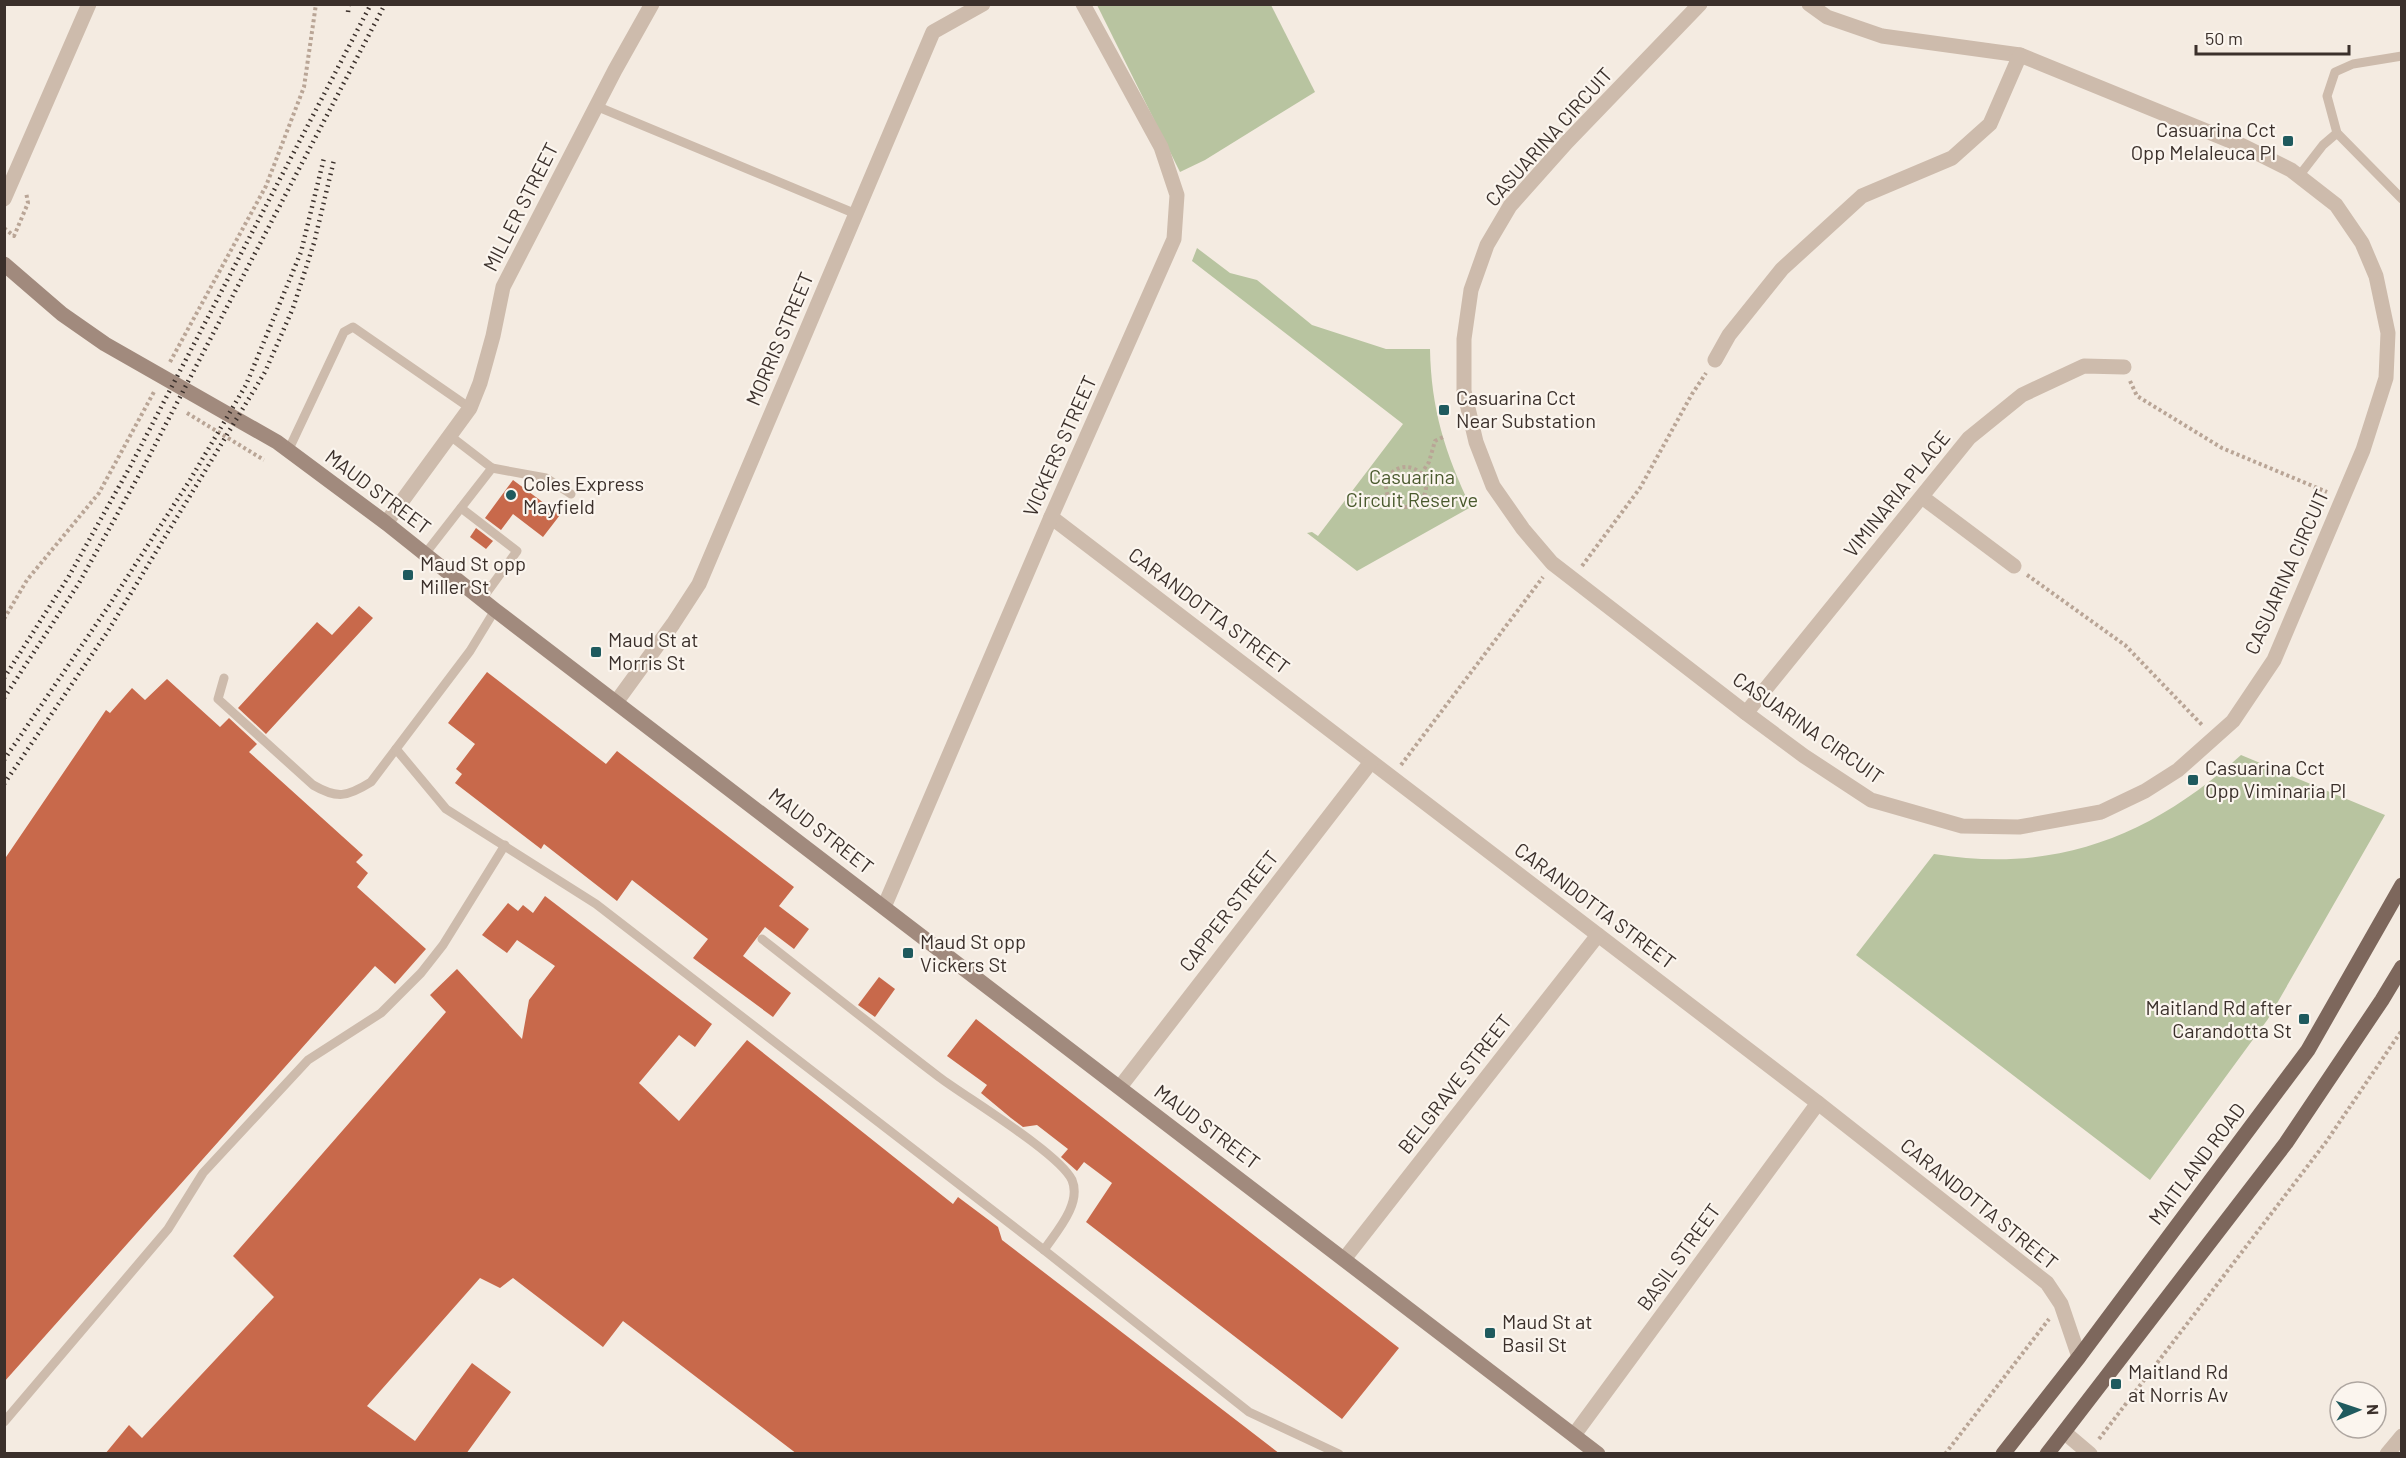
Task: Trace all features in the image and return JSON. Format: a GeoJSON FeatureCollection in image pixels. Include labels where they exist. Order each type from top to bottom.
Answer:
{"type":"FeatureCollection","features":[{"type":"Feature","properties":{"kind":"main road","name":"MAUD STREET"},"geometry":{"type":"LineString","coordinates":[[4,264],[62,314],[105,344],[283,447],[386,523],[495,610],[1346,1258],[1598,1454]]}},
{"type":"Feature","properties":{"kind":"main road","name":"MAITLAND ROAD"},"geometry":{"type":"LineString","coordinates":[[2003,1454],[2079,1357],[2308,1050],[2402,885]]}},
{"type":"Feature","properties":{"kind":"main road"},"geometry":{"type":"LineString","coordinates":[[2047,1454],[2286,1143],[2402,967]]}},
{"type":"Feature","properties":{"kind":"street"},"geometry":{"type":"LineString","coordinates":[[4,199],[89,4]]}},
{"type":"Feature","properties":{"kind":"street","name":"MILLER STREET"},"geometry":{"type":"LineString","coordinates":[[386,523],[470,408],[480,383],[493,336],[503,287],[596,106],[652,4]]}},
{"type":"Feature","properties":{"kind":"street","name":"MORRIS STREET"},"geometry":{"type":"LineString","coordinates":[[617,701],[699,584],[933,32],[983,4]]}},
{"type":"Feature","properties":{"kind":"street","name":"VICKERS STREET"},"geometry":{"type":"LineString","coordinates":[[884,907],[1051,517],[1174,239],[1177,195],[1161,147],[1083,4]]}},
{"type":"Feature","properties":{"kind":"street","name":"CASUARINA CIRCUIT"},"geometry":{"type":"LineString","coordinates":[[1700,4],[1567,142],[1510,206],[1487,245],[1471,290],[1464,339],[1464,391],[1476,442],[1492,486],[1523,529],[1552,563],[1803,756],[1871,800],[1962,826],[2019,827],[2101,812],[2145,791],[2178,770],[2233,721],[2274,660],[2363,450],[2386,378],[2388,333],[2376,276],[2362,243],[2336,205],[2291,170],[2243,146],[2020,55],[1882,36],[1827,17],[1809,4]]}},
{"type":"Feature","properties":{"kind":"street"},"geometry":{"type":"LineString","coordinates":[[1715,360],[1729,335],[1782,269],[1862,196],[1952,158],[1990,124],[2020,55]]}},
{"type":"Feature","properties":{"kind":"street","name":"VIMINARIA PLACE"},"geometry":{"type":"LineString","coordinates":[[1746,713],[1969,438],[2022,395],[2084,366],[2124,367]]}},
{"type":"Feature","properties":{"kind":"street"},"geometry":{"type":"LineString","coordinates":[[1922,497],[2014,566]]}},
{"type":"Feature","properties":{"kind":"street","name":"CARANDOTTA STREET"},"geometry":{"type":"LineString","coordinates":[[1051,517],[1818,1103],[2047,1283],[2061,1304],[2079,1357]]}},
{"type":"Feature","properties":{"kind":"street","name":"CAPPER STREET"},"geometry":{"type":"LineString","coordinates":[[1120,1087],[1371,762]]}},
{"type":"Feature","properties":{"kind":"street","name":"BELGRAVE STREET"},"geometry":{"type":"LineString","coordinates":[[1346,1258],[1598,935]]}},
{"type":"Feature","properties":{"kind":"street","name":"BASIL STREET"},"geometry":{"type":"LineString","coordinates":[[1574,1435],[1818,1103]]}},
{"type":"Feature","properties":{"kind":"street"},"geometry":{"type":"LineString","coordinates":[[2064,1432],[2093,1449]]}},
{"type":"Feature","properties":{"kind":"street"},"geometry":{"type":"LineString","coordinates":[[2387,1454],[2402,1436]]}},
{"type":"Feature","properties":{"kind":"lane"},"geometry":{"type":"LineString","coordinates":[[2402,56],[2353,64],[2335,72],[2327,96],[2337,133],[2402,199]]}},
{"type":"Feature","properties":{"kind":"lane"},"geometry":{"type":"LineString","coordinates":[[596,106],[856,214]]}},
{"type":"Feature","properties":{"kind":"lane"},"geometry":{"type":"LineString","coordinates":[[2300,176],[2323,145],[2337,133]]}},
{"type":"Feature","properties":{"kind":"lane"},"geometry":{"type":"LineString","coordinates":[[283,447],[344,332],[353,327],[470,408]]}},
{"type":"Feature","properties":{"kind":"lane"},"geometry":{"type":"LineString","coordinates":[[449,435],[492,468],[546,478],[571,494]]}},
{"type":"Feature","properties":{"kind":"lane"},"geometry":{"type":"LineString","coordinates":[[425,554],[492,468]]}},
{"type":"Feature","properties":{"kind":"lane"},"geometry":{"type":"LineString","coordinates":[[461,508],[517,551],[482,599]]}},
{"type":"Feature","properties":{"kind":"lane"},"geometry":{"type":"LineString","coordinates":[[224,678],[218,699],[312,785],[328,794],[340,796],[359,790],[371,782],[470,651],[495,610]]}},
{"type":"Feature","properties":{"kind":"lane"},"geometry":{"type":"LineString","coordinates":[[396,748],[446,809],[596,904],[1044,1250],[1249,1412],[1339,1454]]}},
{"type":"Feature","properties":{"kind":"lane"},"geometry":{"type":"LineString","coordinates":[[4,1422],[168,1229],[203,1173],[308,1060],[381,1013],[422,973],[443,945],[505,845]]}},
{"type":"Feature","properties":{"kind":"lane"},"geometry":{"type":"LineString","coordinates":[[762,939],[940,1077],[1055,1159],[1072,1181],[1073,1197],[1069,1212],[1044,1250]]}},
{"type":"Feature","properties":{"kind":"path"},"geometry":{"type":"LineString","coordinates":[[166,370],[266,186],[304,87],[316,4]]}},
{"type":"Feature","properties":{"kind":"path"},"geometry":{"type":"LineString","coordinates":[[4,228],[14,236],[28,203]]}},
{"type":"Feature","properties":{"kind":"path"},"geometry":{"type":"LineString","coordinates":[[1573,579],[1640,488],[1692,394],[1715,360]]}},
{"type":"Feature","properties":{"kind":"path"},"geometry":{"type":"LineString","coordinates":[[2124,367],[2137,396],[2222,448],[2342,498]]}},
{"type":"Feature","properties":{"kind":"path"},"geometry":{"type":"LineString","coordinates":[[4,619],[27,580],[99,493],[160,380]]}},
{"type":"Feature","properties":{"kind":"path"},"geometry":{"type":"LineString","coordinates":[[144,387],[154,393]]}},
{"type":"Feature","properties":{"kind":"path"},"geometry":{"type":"LineString","coordinates":[[184,411],[264,460]]}},
{"type":"Feature","properties":{"kind":"path"},"geometry":{"type":"LineString","coordinates":[[1421,474],[1429,462],[1435,441],[1445,436]]}},
{"type":"Feature","properties":{"kind":"path"},"geometry":{"type":"LineString","coordinates":[[1410,468],[1421,474],[1426,487],[1425,494],[1417,504],[1404,507],[1392,502],[1386,490],[1388,478],[1392,473],[1410,468]]}},
{"type":"Feature","properties":{"kind":"path"},"geometry":{"type":"LineString","coordinates":[[1392,777],[1552,563]]}},
{"type":"Feature","properties":{"kind":"path"},"geometry":{"type":"LineString","coordinates":[[2014,566],[2125,645],[2214,738]]}},
{"type":"Feature","properties":{"kind":"path"},"geometry":{"type":"LineString","coordinates":[[2093,1449],[2326,1142],[2402,1030]]}},
{"type":"Feature","properties":{"kind":"path"},"geometry":{"type":"LineString","coordinates":[[1945,1454],[2061,1304]]}},
{"type":"Feature","properties":{"kind":"green space"},"geometry":{"type":"Polygon","coordinates":[[[1097,5],[1271,5],[1315,92],[1205,160],[1180,172],[1097,5]]]}},
{"type":"Feature","properties":{"kind":"green space","name":"Casuarina Circuit Reserve"},"geometry":{"type":"Polygon","coordinates":[[[1197,248],[1230,273],[1257,280],[1312,325],[1386,349],[1430,349],[1433,391],[1441,430],[1471,507],[1357,571],[1307,533],[1312,532],[1318,536],[1403,424],[1192,261],[1197,248]]]}},
{"type":"Feature","properties":{"kind":"green space"},"geometry":{"type":"Polygon","coordinates":[[[2241,755],[2385,815],[2268,1019],[2150,1180],[1856,955],[1934,854],[1979,859],[2021,858],[2061,853],[2100,842],[2137,827],[2172,807],[2207,783],[2241,755]]]}},
{"type":"Feature","properties":{"kind":"building"},"geometry":{"type":"Polygon","coordinates":[[[513,480],[560,515],[543,537],[513,514],[501,530],[485,518],[513,480]]]}},
{"type":"Feature","properties":{"kind":"building"},"geometry":{"type":"Polygon","coordinates":[[[476,528],[493,541],[486,549],[470,537],[476,528]]]}},
{"type":"Feature","properties":{"kind":"building"},"geometry":{"type":"Polygon","coordinates":[[[359,606],[373,618],[266,734],[238,708],[317,622],[332,635],[359,606]]]}},
{"type":"Feature","properties":{"kind":"building"},"geometry":{"type":"Polygon","coordinates":[[[487,672],[606,764],[617,751],[794,887],[779,906],[809,929],[794,949],[765,927],[743,956],[791,993],[773,1017],[693,958],[708,939],[632,880],[617,901],[544,844],[541,849],[455,783],[462,774],[456,769],[475,744],[448,723],[487,672]]]}},
{"type":"Feature","properties":{"kind":"building"},"geometry":{"type":"Polygon","coordinates":[[[167,679],[220,727],[229,718],[257,744],[249,752],[363,855],[356,862],[368,873],[357,887],[426,949],[395,984],[375,966],[4,1382],[4,860],[106,710],[110,713],[132,688],[145,700],[167,679]]]}},
{"type":"Feature","properties":{"kind":"building"},"geometry":{"type":"Polygon","coordinates":[[[545,896],[712,1024],[695,1047],[679,1035],[639,1083],[679,1121],[747,1040],[953,1204],[958,1197],[998,1227],[1002,1240],[1280,1454],[797,1454],[623,1321],[603,1347],[513,1278],[500,1288],[480,1278],[367,1406],[415,1441],[472,1363],[511,1392],[466,1454],[105,1454],[129,1425],[142,1438],[274,1297],[233,1256],[446,1012],[430,995],[457,969],[522,1039],[529,1000],[555,966],[517,940],[507,953],[482,935],[508,903],[518,911],[523,905],[533,913],[545,896]]]}},
{"type":"Feature","properties":{"kind":"building"},"geometry":{"type":"Polygon","coordinates":[[[879,977],[895,989],[875,1017],[858,1005],[879,977]]]}},
{"type":"Feature","properties":{"kind":"building"},"geometry":{"type":"Polygon","coordinates":[[[976,1019],[1399,1348],[1342,1419],[1086,1222],[1112,1183],[1084,1162],[1077,1171],[1061,1157],[1068,1149],[1037,1125],[1023,1127],[1011,1118],[981,1093],[987,1085],[947,1056],[976,1019]]]}},
{"type":"Feature","properties":{"kind":"railway"},"geometry":{"type":"LineString","coordinates":[[348,12],[349,4]]}},
{"type":"Feature","properties":{"kind":"railway"},"geometry":{"type":"LineString","coordinates":[[4,678],[69,576],[131,465],[371,4]]}},
{"type":"Feature","properties":{"kind":"railway"},"geometry":{"type":"LineString","coordinates":[[4,698],[79,583],[143,468],[385,4]]}},
{"type":"Feature","properties":{"kind":"railway"},"geometry":{"type":"LineString","coordinates":[[4,760],[110,604],[190,480],[246,385],[301,252],[324,158]]}},
{"type":"Feature","properties":{"kind":"railway"},"geometry":{"type":"LineString","coordinates":[[4,784],[108,631],[265,372],[293,308],[314,243],[334,160]]}},
{"type":"Feature","properties":{"kind":"place","name":"Casuarina Cct Opp Melaleuca Pl"},"geometry":{"type":"Point","coordinates":[2288,141]}},
{"type":"Feature","properties":{"kind":"place","name":"Casuarina Cct Near Substation"},"geometry":{"type":"Point","coordinates":[1444,410]}},
{"type":"Feature","properties":{"kind":"place","name":"Coles Express Mayfield"},"geometry":{"type":"Point","coordinates":[511,495]}},
{"type":"Feature","properties":{"kind":"place","name":"Maud St opp Miller St"},"geometry":{"type":"Point","coordinates":[408,575]}},
{"type":"Feature","properties":{"kind":"place","name":"Maud St at Morris St"},"geometry":{"type":"Point","coordinates":[596,652]}},
{"type":"Feature","properties":{"kind":"place","name":"Casuarina Cct Opp Viminaria Pl"},"geometry":{"type":"Point","coordinates":[2193,780]}},
{"type":"Feature","properties":{"kind":"place","name":"Maud St opp Vickers St"},"geometry":{"type":"Point","coordinates":[908,953]}},
{"type":"Feature","properties":{"kind":"place","name":"Maitland Rd after Carandotta St"},"geometry":{"type":"Point","coordinates":[2304,1019]}},
{"type":"Feature","properties":{"kind":"place","name":"Maud St at Basil St"},"geometry":{"type":"Point","coordinates":[1490,1333]}},
{"type":"Feature","properties":{"kind":"place","name":"Maitland Rd at Norris Av"},"geometry":{"type":"Point","coordinates":[2116,1384]}}]}
